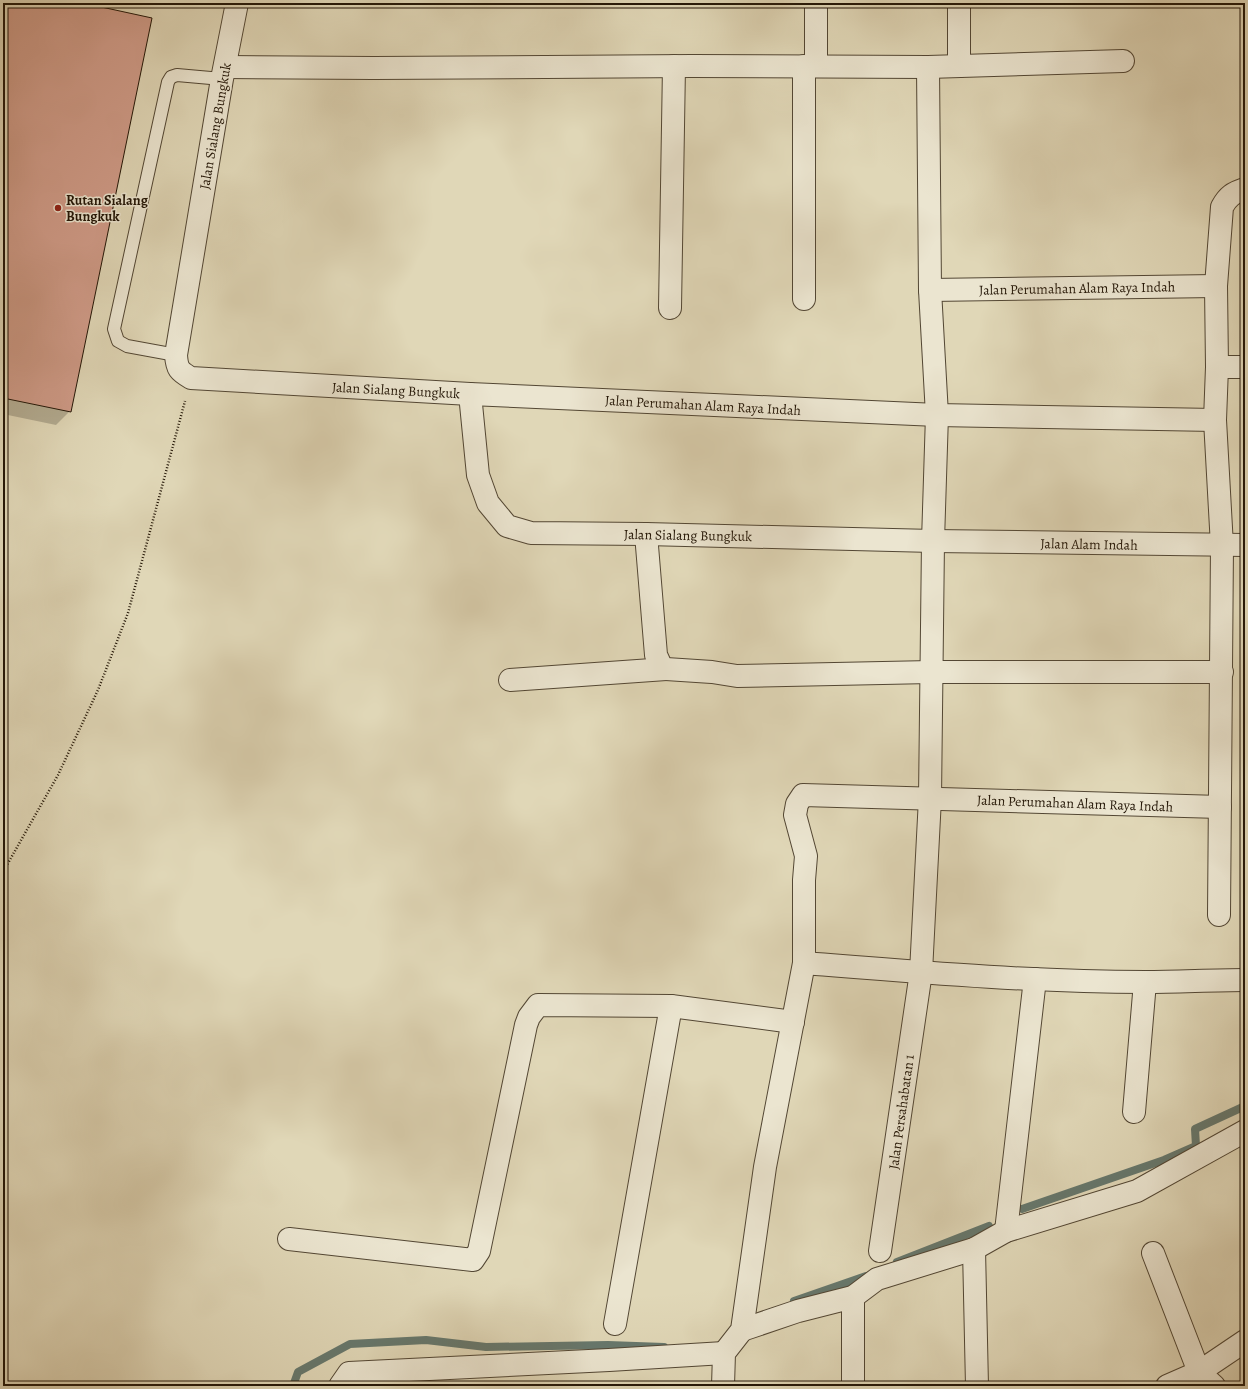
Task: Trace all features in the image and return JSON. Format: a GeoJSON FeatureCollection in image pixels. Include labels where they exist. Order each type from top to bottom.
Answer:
{"type":"FeatureCollection","features":[{"type":"Feature","properties":{"kind":"street","name":"Jalan Sialang Bungkuk"},"geometry":{"type":"LineString","coordinates":[[237,3],[223,73],[176,355],[177,367],[180,371],[191,378],[470,394],[478,475],[488,503],[507,526],[531,532],[933,541]]}},
{"type":"Feature","properties":{"kind":"street"},"geometry":{"type":"LineString","coordinates":[[804,299],[810,66],[816,3]]}},
{"type":"Feature","properties":{"kind":"street"},"geometry":{"type":"LineString","coordinates":[[959,3],[960,66]]}},
{"type":"Feature","properties":{"kind":"street"},"geometry":{"type":"LineString","coordinates":[[223,73],[382,68],[674,66],[928,67],[1123,61]]}},
{"type":"Feature","properties":{"kind":"street"},"geometry":{"type":"LineString","coordinates":[[670,308],[674,66]]}},
{"type":"Feature","properties":{"kind":"street"},"geometry":{"type":"LineString","coordinates":[[928,67],[930,290],[936,415],[930,798]]}},
{"type":"Feature","properties":{"kind":"street"},"geometry":{"type":"LineString","coordinates":[[1219,915],[1222,546],[1215,420],[1217,367],[1216,286],[1222,207],[1227,199],[1235,192],[1245,189]]}},
{"type":"Feature","properties":{"kind":"street","name":"Jalan Perumahan Alam Raya Indah"},"geometry":{"type":"LineString","coordinates":[[930,290],[1216,286]]}},
{"type":"Feature","properties":{"kind":"street"},"geometry":{"type":"LineString","coordinates":[[1217,367],[1245,367]]}},
{"type":"Feature","properties":{"kind":"street","name":"Jalan Perumahan Alam Raya Indah"},"geometry":{"type":"LineString","coordinates":[[470,394],[936,415],[1215,420]]}},
{"type":"Feature","properties":{"kind":"street"},"geometry":{"type":"LineString","coordinates":[[646,534],[656,655],[661,666],[666,669]]}},
{"type":"Feature","properties":{"kind":"street","name":"Jalan Alam Indah"},"geometry":{"type":"LineString","coordinates":[[933,541],[1222,546],[1245,545]]}},
{"type":"Feature","properties":{"kind":"street"},"geometry":{"type":"LineString","coordinates":[[510,680],[666,669],[712,672],[738,676],[931,672],[1222,672]]}},
{"type":"Feature","properties":{"kind":"street","name":"Jalan Perumahan Alam Raya Indah"},"geometry":{"type":"LineString","coordinates":[[804,963],[804,880],[806,856],[795,815],[797,804],[803,795],[1220,807]]}},
{"type":"Feature","properties":{"kind":"street","name":"Jalan Persahabatan 1"},"geometry":{"type":"LineString","coordinates":[[880,1251],[921,972],[930,798]]}},
{"type":"Feature","properties":{"kind":"street"},"geometry":{"type":"LineString","coordinates":[[723,1386],[724,1353],[742,1330],[765,1167],[804,963],[1035,979],[1145,982],[1245,980]]}},
{"type":"Feature","properties":{"kind":"street"},"geometry":{"type":"LineString","coordinates":[[1006,1231],[1035,979]]}},
{"type":"Feature","properties":{"kind":"street"},"geometry":{"type":"LineString","coordinates":[[1134,1112],[1145,982]]}},
{"type":"Feature","properties":{"kind":"street"},"geometry":{"type":"LineString","coordinates":[[288,1239],[473,1260],[479,1251],[526,1025],[533,1011],[538,1005],[670,1006],[793,1022]]}},
{"type":"Feature","properties":{"kind":"street"},"geometry":{"type":"LineString","coordinates":[[615,1324],[670,1006]]}},
{"type":"Feature","properties":{"kind":"street"},"geometry":{"type":"LineString","coordinates":[[742,1330],[798,1311],[853,1297],[877,1279],[974,1249],[1006,1231],[1137,1191],[1245,1131]]}},
{"type":"Feature","properties":{"kind":"street"},"geometry":{"type":"LineString","coordinates":[[974,1249],[977,1386]]}},
{"type":"Feature","properties":{"kind":"street"},"geometry":{"type":"LineString","coordinates":[[1153,1253],[1207,1379]]}},
{"type":"Feature","properties":{"kind":"street"},"geometry":{"type":"LineString","coordinates":[[853,1297],[854,1386]]}},
{"type":"Feature","properties":{"kind":"street"},"geometry":{"type":"LineString","coordinates":[[1167,1386],[1207,1379],[1245,1341]]}},
{"type":"Feature","properties":{"kind":"street"},"geometry":{"type":"LineString","coordinates":[[340,1386],[349,1373],[724,1353]]}},
{"type":"Feature","properties":{"kind":"lane"},"geometry":{"type":"LineString","coordinates":[[176,355],[127,346],[118,341],[114,329],[168,82],[171,77],[177,75],[223,73]]}},
{"type":"Feature","properties":{"kind":"path"},"geometry":{"type":"LineString","coordinates":[[3,872],[61,768],[98,690],[128,613],[191,378]]}},
{"type":"Feature","properties":{"kind":"building","name":"Rutan Sialang Bungkuk"},"geometry":{"type":"Polygon","coordinates":[[[3,3],[83,3],[152,18],[71,412],[3,398],[3,3]]]}},
{"type":"Feature","properties":{"kind":"waterway"},"geometry":{"type":"LineString","coordinates":[[1022,1209],[1164,1160],[1196,1146],[1195,1129],[1245,1106]]}},
{"type":"Feature","properties":{"kind":"waterway"},"geometry":{"type":"LineString","coordinates":[[897,1262],[989,1226]]}},
{"type":"Feature","properties":{"kind":"waterway"},"geometry":{"type":"LineString","coordinates":[[794,1301],[866,1276]]}},
{"type":"Feature","properties":{"kind":"waterway"},"geometry":{"type":"LineString","coordinates":[[293,1386],[298,1372],[350,1344],[426,1340],[486,1347],[608,1345],[664,1347]]}},
{"type":"Feature","properties":{"kind":"place","name":"Rutan Sialang Bungkuk"},"geometry":{"type":"Point","coordinates":[58,208]}}]}
